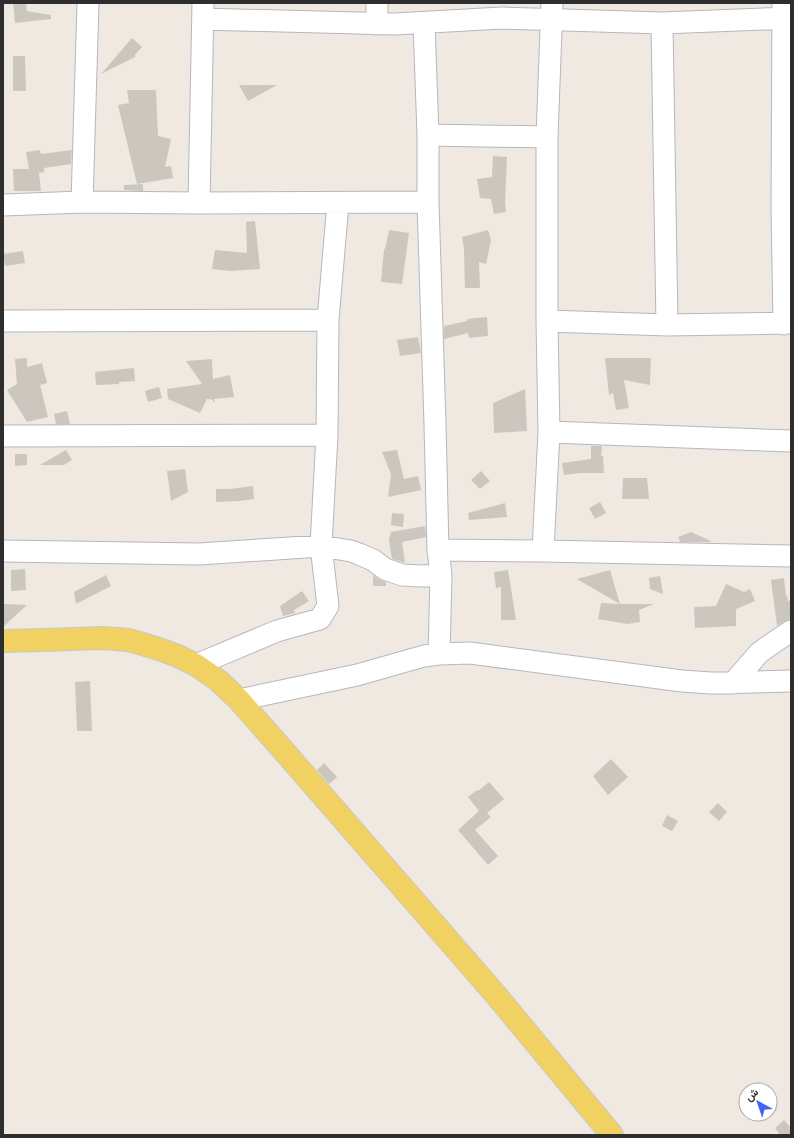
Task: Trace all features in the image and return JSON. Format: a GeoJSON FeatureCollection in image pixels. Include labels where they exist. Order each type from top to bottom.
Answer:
{"type":"FeatureCollection","features":[{"type":"Feature","properties":{"kind":"main road"},"geometry":{"type":"LineString","coordinates":[[3,641],[103,638],[130,640],[178,656],[196,665],[219,681],[239,700],[496,995],[612,1135]]}},
{"type":"Feature","properties":{"kind":"street"},"geometry":{"type":"LineString","coordinates":[[82,202],[88,3]]}},
{"type":"Feature","properties":{"kind":"street"},"geometry":{"type":"LineString","coordinates":[[376,24],[377,3]]}},
{"type":"Feature","properties":{"kind":"street"},"geometry":{"type":"LineString","coordinates":[[199,203],[203,11],[376,24],[424,23],[502,10],[551,12],[662,23],[786,13],[787,323],[667,325],[547,321]]}},
{"type":"Feature","properties":{"kind":"street"},"geometry":{"type":"LineString","coordinates":[[543,551],[549,432],[547,321],[547,137],[551,12]]}},
{"type":"Feature","properties":{"kind":"street"},"geometry":{"type":"LineString","coordinates":[[424,23],[438,550],[442,575],[439,654]]}},
{"type":"Feature","properties":{"kind":"street"},"geometry":{"type":"LineString","coordinates":[[662,23],[667,325]]}},
{"type":"Feature","properties":{"kind":"street"},"geometry":{"type":"LineString","coordinates":[[428,135],[547,137]]}},
{"type":"Feature","properties":{"kind":"street"},"geometry":{"type":"LineString","coordinates":[[3,205],[82,202],[428,202]]}},
{"type":"Feature","properties":{"kind":"street"},"geometry":{"type":"LineString","coordinates":[[196,665],[277,631],[320,619],[328,606],[321,546],[327,435],[328,320],[338,203]]}},
{"type":"Feature","properties":{"kind":"street"},"geometry":{"type":"LineString","coordinates":[[3,320],[328,320]]}},
{"type":"Feature","properties":{"kind":"street"},"geometry":{"type":"LineString","coordinates":[[549,432],[791,441]]}},
{"type":"Feature","properties":{"kind":"street"},"geometry":{"type":"LineString","coordinates":[[3,436],[327,435]]}},
{"type":"Feature","properties":{"kind":"street"},"geometry":{"type":"LineString","coordinates":[[3,551],[199,554],[321,546],[359,554],[372,560],[385,569],[402,575],[442,575]]}},
{"type":"Feature","properties":{"kind":"street"},"geometry":{"type":"LineString","coordinates":[[438,550],[791,556]]}},
{"type":"Feature","properties":{"kind":"street"},"geometry":{"type":"LineString","coordinates":[[733,683],[759,653],[791,631]]}},
{"type":"Feature","properties":{"kind":"street"},"geometry":{"type":"LineString","coordinates":[[239,700],[357,675],[424,656],[439,654],[470,653],[653,678],[711,683],[791,681]]}},
{"type":"Feature","properties":{"kind":"building"},"geometry":{"type":"Polygon","coordinates":[[[13,3],[26,3],[27,11],[51,15],[51,19],[15,23],[13,3]]]}},
{"type":"Feature","properties":{"kind":"building"},"geometry":{"type":"Polygon","coordinates":[[[132,38],[142,47],[135,57],[101,74],[132,38]]]}},
{"type":"Feature","properties":{"kind":"building"},"geometry":{"type":"Polygon","coordinates":[[[13,56],[25,56],[26,91],[13,91],[13,56]]]}},
{"type":"Feature","properties":{"kind":"building"},"geometry":{"type":"Polygon","coordinates":[[[239,85],[277,85],[248,101],[239,85]]]}},
{"type":"Feature","properties":{"kind":"building"},"geometry":{"type":"Polygon","coordinates":[[[127,90],[156,90],[158,136],[171,139],[165,167],[171,166],[173,178],[137,184],[118,105],[129,103],[127,90]]]}},
{"type":"Feature","properties":{"kind":"building"},"geometry":{"type":"Polygon","coordinates":[[[40,150],[41,154],[72,150],[71,164],[44,168],[44,172],[39,173],[41,191],[14,191],[13,169],[29,169],[26,152],[40,150]]]}},
{"type":"Feature","properties":{"kind":"building"},"geometry":{"type":"Polygon","coordinates":[[[493,156],[507,157],[506,212],[494,214],[491,199],[480,198],[477,179],[492,177],[493,156]]]}},
{"type":"Feature","properties":{"kind":"building"},"geometry":{"type":"Polygon","coordinates":[[[143,184],[143,191],[124,190],[124,185],[143,184]]]}},
{"type":"Feature","properties":{"kind":"building"},"geometry":{"type":"Polygon","coordinates":[[[255,221],[260,269],[231,271],[212,269],[215,250],[247,253],[246,222],[255,221]]]}},
{"type":"Feature","properties":{"kind":"building"},"geometry":{"type":"Polygon","coordinates":[[[389,230],[409,233],[402,284],[381,282],[384,249],[389,230]]]}},
{"type":"Feature","properties":{"kind":"building"},"geometry":{"type":"Polygon","coordinates":[[[488,230],[491,240],[486,264],[479,262],[480,288],[465,288],[464,249],[462,237],[488,230]]]}},
{"type":"Feature","properties":{"kind":"building"},"geometry":{"type":"Polygon","coordinates":[[[23,251],[25,263],[5,266],[3,254],[23,251]]]}},
{"type":"Feature","properties":{"kind":"building"},"geometry":{"type":"Polygon","coordinates":[[[487,317],[488,336],[469,338],[468,333],[444,339],[444,326],[467,321],[467,319],[487,317]]]}},
{"type":"Feature","properties":{"kind":"building"},"geometry":{"type":"Polygon","coordinates":[[[418,337],[421,353],[400,356],[397,340],[418,337]]]}},
{"type":"Feature","properties":{"kind":"building"},"geometry":{"type":"Polygon","coordinates":[[[27,358],[27,367],[42,363],[47,383],[40,385],[48,417],[27,422],[7,390],[17,384],[15,359],[27,358]]]}},
{"type":"Feature","properties":{"kind":"building"},"geometry":{"type":"Polygon","coordinates":[[[605,358],[651,358],[650,385],[624,380],[629,408],[616,410],[613,393],[609,395],[605,358]]]}},
{"type":"Feature","properties":{"kind":"building"},"geometry":{"type":"Polygon","coordinates":[[[212,359],[213,379],[230,375],[234,397],[214,399],[215,403],[211,399],[207,399],[200,413],[168,399],[167,389],[202,384],[186,361],[212,359]]]}},
{"type":"Feature","properties":{"kind":"building"},"geometry":{"type":"Polygon","coordinates":[[[134,368],[135,381],[119,382],[119,384],[96,385],[95,372],[134,368]]]}},
{"type":"Feature","properties":{"kind":"building"},"geometry":{"type":"Polygon","coordinates":[[[159,387],[162,398],[148,402],[145,391],[159,387]]]}},
{"type":"Feature","properties":{"kind":"building"},"geometry":{"type":"Polygon","coordinates":[[[525,389],[527,431],[494,433],[493,403],[525,389]]]}},
{"type":"Feature","properties":{"kind":"building"},"geometry":{"type":"Polygon","coordinates":[[[67,411],[70,424],[56,424],[54,414],[67,411]]]}},
{"type":"Feature","properties":{"kind":"building"},"geometry":{"type":"Polygon","coordinates":[[[591,446],[602,446],[601,456],[603,456],[604,473],[564,475],[562,463],[591,459],[591,446]]]}},
{"type":"Feature","properties":{"kind":"building"},"geometry":{"type":"Polygon","coordinates":[[[66,450],[72,460],[64,465],[40,465],[66,450]]]}},
{"type":"Feature","properties":{"kind":"building"},"geometry":{"type":"Polygon","coordinates":[[[397,450],[404,479],[418,476],[421,490],[388,497],[391,474],[382,452],[397,450]]]}},
{"type":"Feature","properties":{"kind":"building"},"geometry":{"type":"Polygon","coordinates":[[[15,454],[27,454],[27,465],[15,466],[15,454]]]}},
{"type":"Feature","properties":{"kind":"building"},"geometry":{"type":"Polygon","coordinates":[[[185,469],[188,492],[171,501],[167,471],[185,469]]]}},
{"type":"Feature","properties":{"kind":"building"},"geometry":{"type":"Polygon","coordinates":[[[481,471],[490,481],[480,489],[471,480],[481,471]]]}},
{"type":"Feature","properties":{"kind":"building"},"geometry":{"type":"Polygon","coordinates":[[[623,478],[647,478],[649,499],[622,499],[623,478]]]}},
{"type":"Feature","properties":{"kind":"building"},"geometry":{"type":"Polygon","coordinates":[[[253,486],[254,499],[216,502],[216,489],[253,486]]]}},
{"type":"Feature","properties":{"kind":"building"},"geometry":{"type":"Polygon","coordinates":[[[600,502],[606,513],[595,519],[589,508],[600,502]]]}},
{"type":"Feature","properties":{"kind":"building"},"geometry":{"type":"Polygon","coordinates":[[[505,503],[507,517],[469,520],[468,513],[505,503]]]}},
{"type":"Feature","properties":{"kind":"building"},"geometry":{"type":"Polygon","coordinates":[[[392,513],[404,514],[403,527],[391,525],[392,513]]]}},
{"type":"Feature","properties":{"kind":"building"},"geometry":{"type":"Polygon","coordinates":[[[425,526],[426,537],[402,542],[405,563],[392,559],[389,540],[391,532],[425,526]]]}},
{"type":"Feature","properties":{"kind":"building"},"geometry":{"type":"Polygon","coordinates":[[[691,532],[711,541],[680,542],[678,537],[691,532]]]}},
{"type":"Feature","properties":{"kind":"building"},"geometry":{"type":"Polygon","coordinates":[[[25,569],[26,590],[11,591],[11,570],[25,569]]]}},
{"type":"Feature","properties":{"kind":"building"},"geometry":{"type":"Polygon","coordinates":[[[508,570],[516,620],[501,620],[501,587],[496,588],[494,572],[508,570]]]}},
{"type":"Feature","properties":{"kind":"building"},"geometry":{"type":"Polygon","coordinates":[[[610,570],[620,604],[577,579],[610,570]]]}},
{"type":"Feature","properties":{"kind":"building"},"geometry":{"type":"Polygon","coordinates":[[[106,575],[111,586],[76,604],[74,592],[106,575]]]}},
{"type":"Feature","properties":{"kind":"building"},"geometry":{"type":"Polygon","coordinates":[[[373,575],[386,582],[386,586],[373,586],[373,575]]]}},
{"type":"Feature","properties":{"kind":"building"},"geometry":{"type":"Polygon","coordinates":[[[660,576],[663,594],[650,589],[649,578],[660,576]]]}},
{"type":"Feature","properties":{"kind":"building"},"geometry":{"type":"Polygon","coordinates":[[[784,578],[786,596],[787,595],[788,601],[791,600],[791,619],[777,626],[771,580],[784,578]]]}},
{"type":"Feature","properties":{"kind":"building"},"geometry":{"type":"Polygon","coordinates":[[[726,584],[744,592],[750,589],[755,601],[736,609],[736,626],[695,628],[694,607],[716,606],[726,584]]]}},
{"type":"Feature","properties":{"kind":"building"},"geometry":{"type":"Polygon","coordinates":[[[302,591],[309,601],[294,610],[295,613],[283,616],[280,606],[302,591]]]}},
{"type":"Feature","properties":{"kind":"building"},"geometry":{"type":"Polygon","coordinates":[[[601,603],[654,604],[639,610],[640,622],[627,624],[598,619],[601,603]]]}},
{"type":"Feature","properties":{"kind":"building"},"geometry":{"type":"Polygon","coordinates":[[[3,604],[27,605],[3,627],[3,604]]]}},
{"type":"Feature","properties":{"kind":"building"},"geometry":{"type":"Polygon","coordinates":[[[90,681],[92,731],[77,731],[75,682],[90,681]]]}},
{"type":"Feature","properties":{"kind":"building"},"geometry":{"type":"Polygon","coordinates":[[[611,759],[628,777],[608,795],[593,776],[611,759]]]}},
{"type":"Feature","properties":{"kind":"building"},"geometry":{"type":"Polygon","coordinates":[[[324,763],[337,777],[329,784],[317,770],[324,763]]]}},
{"type":"Feature","properties":{"kind":"building"},"geometry":{"type":"Polygon","coordinates":[[[489,782],[504,799],[487,813],[491,817],[475,830],[498,856],[488,865],[458,830],[479,811],[468,797],[489,782]]]}},
{"type":"Feature","properties":{"kind":"building"},"geometry":{"type":"Polygon","coordinates":[[[718,803],[727,812],[719,821],[709,812],[718,803]]]}},
{"type":"Feature","properties":{"kind":"building"},"geometry":{"type":"Polygon","coordinates":[[[667,815],[678,821],[672,831],[662,826],[667,815]]]}},
{"type":"Feature","properties":{"kind":"building"},"geometry":{"type":"Polygon","coordinates":[[[784,1120],[791,1128],[791,1135],[780,1135],[775,1128],[784,1120]]]}}]}
